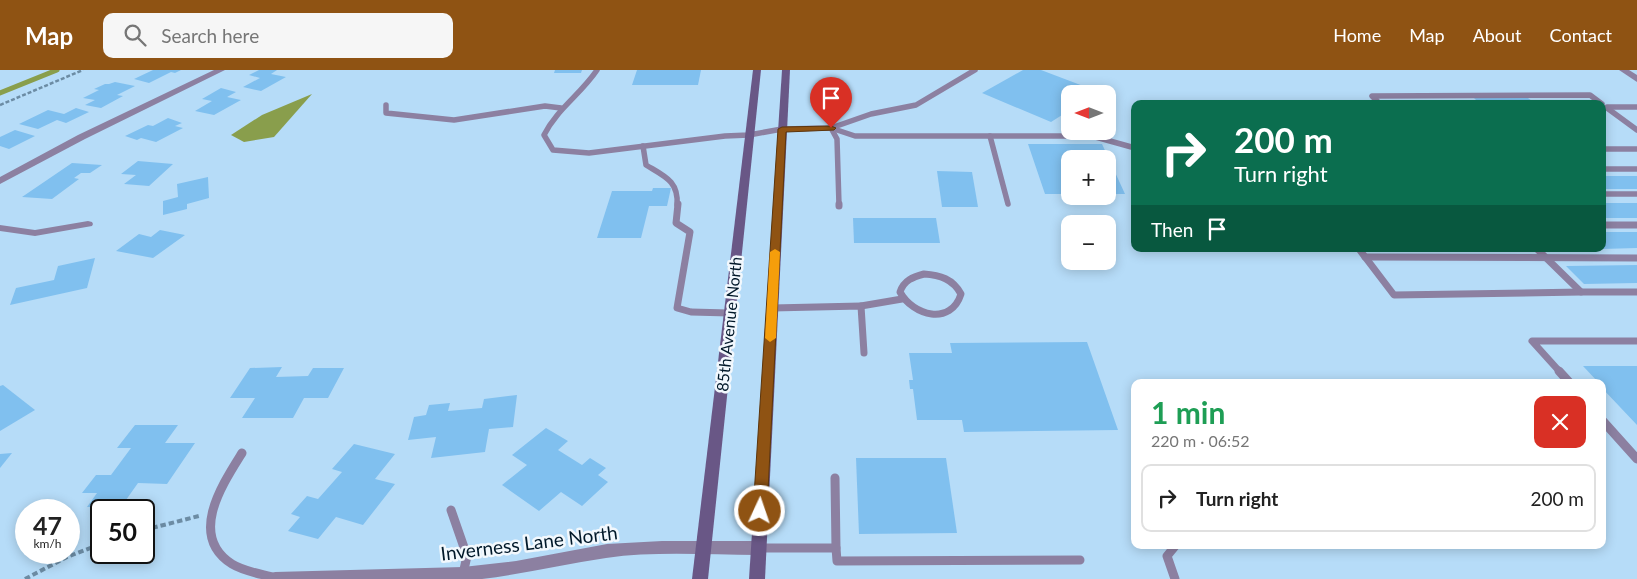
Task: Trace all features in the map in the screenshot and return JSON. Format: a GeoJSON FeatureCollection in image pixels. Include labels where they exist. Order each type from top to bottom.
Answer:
{"type":"FeatureCollection","features":[{"type":"Feature","properties":{"kind":"main road","name":"85th Avenue North"},"geometry":{"type":"LineString","coordinates":[[700,579],[757,70]]}},
{"type":"Feature","properties":{"kind":"main road"},"geometry":{"type":"LineString","coordinates":[[756,579],[786,70]]}},
{"type":"Feature","properties":{"kind":"street"},"geometry":{"type":"LineString","coordinates":[[0,181],[51,152],[221,70]]}},
{"type":"Feature","properties":{"kind":"street"},"geometry":{"type":"LineString","coordinates":[[1623,70],[1637,79]]}},
{"type":"Feature","properties":{"kind":"street"},"geometry":{"type":"LineString","coordinates":[[0,228],[35,233],[88,224]]}},
{"type":"Feature","properties":{"kind":"street","name":"Inverness Lane North"},"geometry":{"type":"LineString","coordinates":[[275,578],[463,574],[516,568],[608,551],[758,548]]}},
{"type":"Feature","properties":{"kind":"lane"},"geometry":{"type":"LineString","coordinates":[[597,70],[580,93],[561,108],[547,127],[544,135],[553,150],[589,153],[724,136],[749,135],[782,129],[831,128],[871,114],[916,104],[975,70]]}},
{"type":"Feature","properties":{"kind":"lane"},"geometry":{"type":"LineString","coordinates":[[1376,100],[1372,96],[1590,95],[1597,100]]}},
{"type":"Feature","properties":{"kind":"lane"},"geometry":{"type":"LineString","coordinates":[[386,105],[386,113],[454,120],[545,106],[561,108]]}},
{"type":"Feature","properties":{"kind":"lane"},"geometry":{"type":"LineString","coordinates":[[1606,105],[1637,107]]}},
{"type":"Feature","properties":{"kind":"lane"},"geometry":{"type":"LineString","coordinates":[[1606,107],[1637,130]]}},
{"type":"Feature","properties":{"kind":"lane"},"geometry":{"type":"LineString","coordinates":[[831,128],[855,136],[1092,136],[1131,147]]}},
{"type":"Feature","properties":{"kind":"lane"},"geometry":{"type":"LineString","coordinates":[[831,128],[837,139],[839,206]]}},
{"type":"Feature","properties":{"kind":"lane"},"geometry":{"type":"LineString","coordinates":[[990,136],[1008,204]]}},
{"type":"Feature","properties":{"kind":"lane"},"geometry":{"type":"LineString","coordinates":[[643,146],[646,165],[673,183],[679,191],[676,223],[690,232],[677,308],[691,312],[729,313]]}},
{"type":"Feature","properties":{"kind":"lane"},"geometry":{"type":"LineString","coordinates":[[1606,149],[1637,149]]}},
{"type":"Feature","properties":{"kind":"lane"},"geometry":{"type":"LineString","coordinates":[[1606,169],[1637,169]]}},
{"type":"Feature","properties":{"kind":"lane"},"geometry":{"type":"LineString","coordinates":[[1606,194],[1637,194]]}},
{"type":"Feature","properties":{"kind":"lane"},"geometry":{"type":"LineString","coordinates":[[1606,225],[1637,225]]}},
{"type":"Feature","properties":{"kind":"lane"},"geometry":{"type":"LineString","coordinates":[[1361,252],[1394,295],[1637,292]]}},
{"type":"Feature","properties":{"kind":"lane"},"geometry":{"type":"LineString","coordinates":[[1540,252],[1581,292]]}},
{"type":"Feature","properties":{"kind":"lane"},"geometry":{"type":"LineString","coordinates":[[1365,257],[1637,258]]}},
{"type":"Feature","properties":{"kind":"lane"},"geometry":{"type":"LineString","coordinates":[[924,274],[944,277],[959,288],[962,294],[957,306],[951,310],[933,314],[914,310],[902,299],[900,292],[906,280],[924,274]]}},
{"type":"Feature","properties":{"kind":"lane"},"geometry":{"type":"LineString","coordinates":[[772,308],[861,306],[902,299]]}},
{"type":"Feature","properties":{"kind":"lane"},"geometry":{"type":"LineString","coordinates":[[861,306],[864,352]]}},
{"type":"Feature","properties":{"kind":"lane"},"geometry":{"type":"LineString","coordinates":[[1567,379],[1532,340],[1637,341]]}},
{"type":"Feature","properties":{"kind":"lane"},"geometry":{"type":"LineString","coordinates":[[1606,424],[1637,459]]}},
{"type":"Feature","properties":{"kind":"lane"},"geometry":{"type":"LineString","coordinates":[[242,453],[218,491],[211,513],[211,533],[217,550],[230,563],[246,570],[275,578]]}},
{"type":"Feature","properties":{"kind":"lane"},"geometry":{"type":"LineString","coordinates":[[835,478],[836,548],[838,561],[1080,560]]}},
{"type":"Feature","properties":{"kind":"lane"},"geometry":{"type":"LineString","coordinates":[[451,510],[467,556],[463,574]]}},
{"type":"Feature","properties":{"kind":"lane"},"geometry":{"type":"LineString","coordinates":[[758,548],[836,548]]}},
{"type":"Feature","properties":{"kind":"lane"},"geometry":{"type":"LineString","coordinates":[[1173,549],[1167,556],[1175,579]]}},
{"type":"Feature","properties":{"kind":"path"},"geometry":{"type":"LineString","coordinates":[[0,105],[83,70]]}},
{"type":"Feature","properties":{"kind":"path"},"geometry":{"type":"LineString","coordinates":[[155,527],[211,513]]}},
{"type":"Feature","properties":{"kind":"path"},"geometry":{"type":"LineString","coordinates":[[25,579],[67,557],[90,548]]}},
{"type":"Feature","properties":{"kind":"shaded area"},"geometry":{"type":"Polygon","coordinates":[[[312,94],[274,137],[244,142],[231,135],[262,115],[312,94]]]}},
{"type":"Feature","properties":{"kind":"building"},"geometry":{"type":"Polygon","coordinates":[[[153,70],[181,70],[175,73],[171,72],[149,83],[134,79],[153,70]]]}},
{"type":"Feature","properties":{"kind":"building"},"geometry":{"type":"Polygon","coordinates":[[[259,70],[277,70],[271,74],[286,77],[261,91],[243,87],[260,78],[249,75],[259,70]]]}},
{"type":"Feature","properties":{"kind":"building"},"geometry":{"type":"Polygon","coordinates":[[[555,70],[582,70],[581,73],[554,73],[555,70]]]}},
{"type":"Feature","properties":{"kind":"building"},"geometry":{"type":"Polygon","coordinates":[[[637,70],[701,70],[698,85],[632,85],[637,70]]]}},
{"type":"Feature","properties":{"kind":"building"},"geometry":{"type":"Polygon","coordinates":[[[1023,70],[1041,70],[1081,85],[1061,85],[1061,116],[1051,122],[982,93],[1023,70]]]}},
{"type":"Feature","properties":{"kind":"building"},"geometry":{"type":"Polygon","coordinates":[[[115,82],[135,86],[117,95],[123,96],[101,108],[85,105],[95,100],[83,98],[99,90],[94,89],[115,82]]]}},
{"type":"Feature","properties":{"kind":"building"},"geometry":{"type":"Polygon","coordinates":[[[221,88],[236,92],[227,97],[241,100],[214,115],[195,111],[212,101],[202,99],[221,88]]]}},
{"type":"Feature","properties":{"kind":"building"},"geometry":{"type":"Polygon","coordinates":[[[1474,98],[1528,98],[1531,100],[1476,100],[1474,98]]]}},
{"type":"Feature","properties":{"kind":"building"},"geometry":{"type":"Polygon","coordinates":[[[76,108],[89,112],[66,123],[57,120],[38,129],[19,124],[48,110],[64,114],[76,108]]]}},
{"type":"Feature","properties":{"kind":"building"},"geometry":{"type":"Polygon","coordinates":[[[168,118],[182,123],[175,126],[183,128],[156,142],[141,138],[137,140],[125,136],[148,125],[153,126],[168,118]]]}},
{"type":"Feature","properties":{"kind":"building"},"geometry":{"type":"Polygon","coordinates":[[[15,130],[35,136],[9,149],[0,146],[0,137],[15,130]]]}},
{"type":"Feature","properties":{"kind":"building"},"geometry":{"type":"Polygon","coordinates":[[[1028,144],[1102,144],[1105,150],[1061,150],[1061,194],[1045,194],[1028,144]]]}},
{"type":"Feature","properties":{"kind":"building"},"geometry":{"type":"Polygon","coordinates":[[[138,161],[173,164],[149,186],[124,184],[136,175],[121,174],[138,161]]]}},
{"type":"Feature","properties":{"kind":"building"},"geometry":{"type":"Polygon","coordinates":[[[72,163],[102,165],[90,173],[81,173],[74,178],[79,179],[52,199],[22,197],[72,163]]]}},
{"type":"Feature","properties":{"kind":"building"},"geometry":{"type":"Polygon","coordinates":[[[937,171],[972,172],[978,207],[942,207],[937,171]]]}},
{"type":"Feature","properties":{"kind":"building"},"geometry":{"type":"Polygon","coordinates":[[[1116,174],[1125,194],[1116,194],[1116,174]]]}},
{"type":"Feature","properties":{"kind":"building"},"geometry":{"type":"Polygon","coordinates":[[[1606,176],[1637,176],[1637,189],[1606,189],[1606,176]]]}},
{"type":"Feature","properties":{"kind":"building"},"geometry":{"type":"Polygon","coordinates":[[[208,177],[209,198],[187,204],[187,209],[163,215],[163,201],[178,197],[177,184],[208,177]]]}},
{"type":"Feature","properties":{"kind":"building"},"geometry":{"type":"Polygon","coordinates":[[[653,188],[671,188],[667,206],[649,206],[641,238],[597,238],[612,191],[652,191],[653,188]]]}},
{"type":"Feature","properties":{"kind":"building"},"geometry":{"type":"Polygon","coordinates":[[[1606,203],[1637,203],[1637,218],[1606,218],[1606,203]]]}},
{"type":"Feature","properties":{"kind":"building"},"geometry":{"type":"Polygon","coordinates":[[[853,218],[936,218],[940,243],[854,243],[853,218]]]}},
{"type":"Feature","properties":{"kind":"building"},"geometry":{"type":"Polygon","coordinates":[[[160,230],[185,235],[153,258],[116,251],[139,234],[151,237],[160,230]]]}},
{"type":"Feature","properties":{"kind":"building"},"geometry":{"type":"Polygon","coordinates":[[[1606,232],[1637,232],[1637,248],[1606,249],[1606,232]]]}},
{"type":"Feature","properties":{"kind":"building"},"geometry":{"type":"Polygon","coordinates":[[[95,258],[87,288],[10,305],[16,288],[54,280],[58,266],[95,258]]]}},
{"type":"Feature","properties":{"kind":"building"},"geometry":{"type":"Polygon","coordinates":[[[1637,265],[1637,283],[1584,284],[1566,266],[1637,265]]]}},
{"type":"Feature","properties":{"kind":"building"},"geometry":{"type":"Polygon","coordinates":[[[1087,342],[1118,430],[964,432],[962,420],[917,420],[913,389],[910,389],[909,380],[913,380],[909,353],[952,353],[950,343],[1087,342]]]}},
{"type":"Feature","properties":{"kind":"building"},"geometry":{"type":"Polygon","coordinates":[[[1583,366],[1637,366],[1637,425],[1606,392],[1606,379],[1595,379],[1583,366]]]}},
{"type":"Feature","properties":{"kind":"building"},"geometry":{"type":"Polygon","coordinates":[[[282,367],[276,377],[308,376],[313,368],[344,368],[328,398],[304,398],[293,418],[242,418],[255,398],[230,398],[250,368],[282,367]]]}},
{"type":"Feature","properties":{"kind":"building"},"geometry":{"type":"Polygon","coordinates":[[[3,385],[35,410],[0,431],[0,386],[3,385]]]}},
{"type":"Feature","properties":{"kind":"building"},"geometry":{"type":"Polygon","coordinates":[[[517,395],[513,427],[489,429],[485,452],[431,458],[436,437],[408,440],[414,417],[426,415],[429,405],[450,403],[448,411],[482,408],[484,399],[517,395]]]}},
{"type":"Feature","properties":{"kind":"building"},"geometry":{"type":"Polygon","coordinates":[[[135,425],[178,425],[165,443],[195,443],[167,484],[138,483],[127,499],[93,499],[97,493],[82,493],[96,475],[111,475],[131,448],[117,448],[135,425]]]}},
{"type":"Feature","properties":{"kind":"building"},"geometry":{"type":"Polygon","coordinates":[[[546,428],[568,441],[558,450],[582,465],[590,458],[606,468],[598,475],[608,482],[582,506],[561,492],[539,511],[502,485],[527,465],[512,455],[546,428]]]}},
{"type":"Feature","properties":{"kind":"building"},"geometry":{"type":"Polygon","coordinates":[[[354,444],[395,454],[375,479],[395,484],[363,525],[336,517],[318,539],[288,531],[300,517],[291,514],[307,496],[318,499],[342,472],[332,469],[354,444]]]}},
{"type":"Feature","properties":{"kind":"building"},"geometry":{"type":"Polygon","coordinates":[[[12,453],[0,468],[0,454],[12,453]]]}},
{"type":"Feature","properties":{"kind":"building"},"geometry":{"type":"Polygon","coordinates":[[[856,458],[946,458],[957,533],[859,534],[856,458]]]}},
{"type":"Feature","properties":{"kind":"waterway"},"geometry":{"type":"LineString","coordinates":[[0,93],[57,70]]}},
{"type":"Feature","properties":{"kind":"slow traffic"},"geometry":{"type":"LineString","coordinates":[[770,338],[775,252]]}},
{"type":"Feature","properties":{"kind":"route"},"geometry":{"type":"LineString","coordinates":[[760,511],[782,129],[831,128]]}}]}
